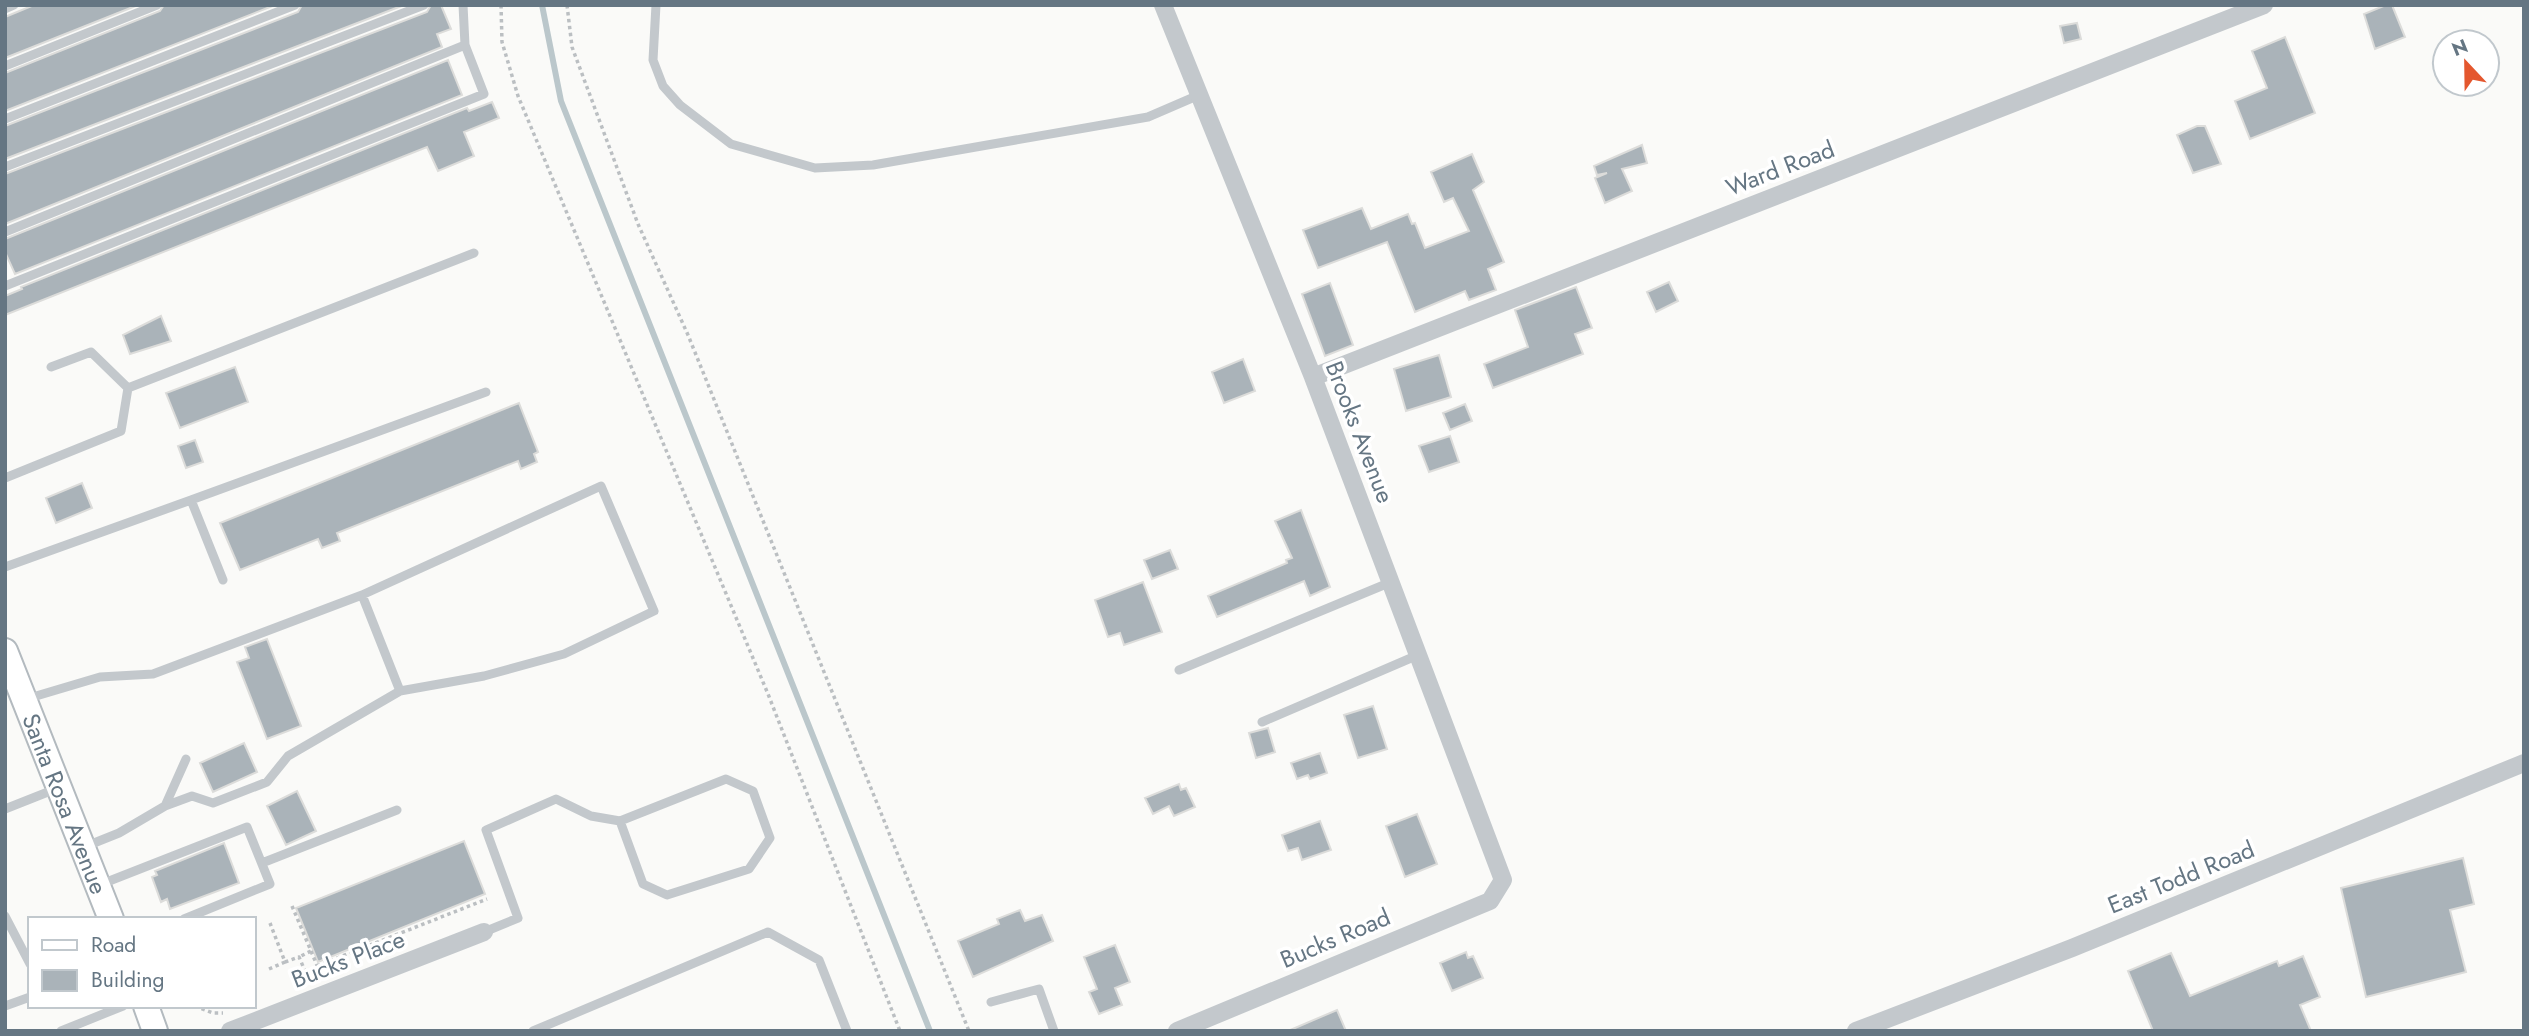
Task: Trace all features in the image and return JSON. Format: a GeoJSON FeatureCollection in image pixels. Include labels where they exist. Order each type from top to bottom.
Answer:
{"type":"FeatureCollection","features":[{"type":"Feature","properties":{"kind":"main road","name":"Santa Rosa Avenue"},"geometry":{"type":"LineString","coordinates":[[5,651],[110,917]]}},
{"type":"Feature","properties":{"kind":"main road"},"geometry":{"type":"LineString","coordinates":[[147,1008],[155,1031]]}},
{"type":"Feature","properties":{"kind":"street","name":"Brooks Avenue"},"geometry":{"type":"LineString","coordinates":[[1163,5],[1313,377],[1503,880]]}},
{"type":"Feature","properties":{"kind":"street","name":"Ward Road"},"geometry":{"type":"LineString","coordinates":[[1313,377],[2264,5]]}},
{"type":"Feature","properties":{"kind":"street","name":"East Todd Road"},"geometry":{"type":"LineString","coordinates":[[1856,1031],[2072,948],[2524,763]]}},
{"type":"Feature","properties":{"kind":"street","name":"Bucks Road"},"geometry":{"type":"LineString","coordinates":[[1177,1031],[1490,901],[1503,880]]}},
{"type":"Feature","properties":{"kind":"street","name":"Bucks Place"},"geometry":{"type":"LineString","coordinates":[[230,1031],[484,932]]}},
{"type":"Feature","properties":{"kind":"lane"},"geometry":{"type":"LineString","coordinates":[[5,9],[14,5]]}},
{"type":"Feature","properties":{"kind":"lane"},"geometry":{"type":"LineString","coordinates":[[5,66],[157,5]]}},
{"type":"Feature","properties":{"kind":"lane"},"geometry":{"type":"LineString","coordinates":[[5,119],[295,5]]}},
{"type":"Feature","properties":{"kind":"lane"},"geometry":{"type":"LineString","coordinates":[[5,167],[424,5]]}},
{"type":"Feature","properties":{"kind":"lane"},"geometry":{"type":"LineString","coordinates":[[5,286],[484,94],[465,45],[463,5]]}},
{"type":"Feature","properties":{"kind":"lane"},"geometry":{"type":"LineString","coordinates":[[656,5],[653,60],[663,86],[680,105],[732,144],[815,168],[873,165],[1148,117],[1199,95]]}},
{"type":"Feature","properties":{"kind":"lane"},"geometry":{"type":"LineString","coordinates":[[5,232],[465,45]]}},
{"type":"Feature","properties":{"kind":"lane"},"geometry":{"type":"LineString","coordinates":[[128,388],[474,253]]}},
{"type":"Feature","properties":{"kind":"lane"},"geometry":{"type":"LineString","coordinates":[[51,367],[92,352],[128,388]]}},
{"type":"Feature","properties":{"kind":"lane"},"geometry":{"type":"LineString","coordinates":[[5,478],[121,431],[128,388]]}},
{"type":"Feature","properties":{"kind":"lane"},"geometry":{"type":"LineString","coordinates":[[5,567],[486,392]]}},
{"type":"Feature","properties":{"kind":"lane"},"geometry":{"type":"LineString","coordinates":[[24,700],[100,677],[153,674],[362,595],[601,486],[654,611],[565,654],[484,676],[400,691],[288,756],[267,782],[213,803],[192,796],[165,806],[119,833],[83,847]]}},
{"type":"Feature","properties":{"kind":"lane"},"geometry":{"type":"LineString","coordinates":[[191,500],[223,580]]}},
{"type":"Feature","properties":{"kind":"lane"},"geometry":{"type":"LineString","coordinates":[[1179,670],[1391,582]]}},
{"type":"Feature","properties":{"kind":"lane"},"geometry":{"type":"LineString","coordinates":[[362,595],[400,691]]}},
{"type":"Feature","properties":{"kind":"lane"},"geometry":{"type":"LineString","coordinates":[[1262,722],[1418,655]]}},
{"type":"Feature","properties":{"kind":"lane"},"geometry":{"type":"LineString","coordinates":[[165,806],[186,759]]}},
{"type":"Feature","properties":{"kind":"lane"},"geometry":{"type":"LineString","coordinates":[[484,932],[518,918],[486,830],[556,799],[591,816],[620,821],[726,779],[752,791],[770,838],[749,869],[667,895],[643,884],[620,821]]}},
{"type":"Feature","properties":{"kind":"lane"},"geometry":{"type":"LineString","coordinates":[[5,809],[59,788]]}},
{"type":"Feature","properties":{"kind":"lane"},"geometry":{"type":"LineString","coordinates":[[262,863],[397,810]]}},
{"type":"Feature","properties":{"kind":"lane"},"geometry":{"type":"LineString","coordinates":[[98,885],[247,827],[270,884],[189,917]]}},
{"type":"Feature","properties":{"kind":"lane"},"geometry":{"type":"LineString","coordinates":[[5,915],[28,960]]}},
{"type":"Feature","properties":{"kind":"lane"},"geometry":{"type":"LineString","coordinates":[[533,1031],[768,932],[819,960],[847,1031]]}},
{"type":"Feature","properties":{"kind":"lane"},"geometry":{"type":"LineString","coordinates":[[990,1002],[1039,989],[1054,1031]]}},
{"type":"Feature","properties":{"kind":"lane"},"geometry":{"type":"LineString","coordinates":[[5,1006],[28,998]]}},
{"type":"Feature","properties":{"kind":"lane"},"geometry":{"type":"LineString","coordinates":[[61,1031],[118,1008]]}},
{"type":"Feature","properties":{"kind":"path"},"geometry":{"type":"LineString","coordinates":[[501,5],[502,42],[518,96],[768,694],[900,1031]]}},
{"type":"Feature","properties":{"kind":"path"},"geometry":{"type":"LineString","coordinates":[[567,5],[572,47],[638,224],[688,335],[969,1031]]}},
{"type":"Feature","properties":{"kind":"path"},"geometry":{"type":"LineString","coordinates":[[317,966],[487,899]]}},
{"type":"Feature","properties":{"kind":"path"},"geometry":{"type":"LineString","coordinates":[[292,906],[321,975]]}},
{"type":"Feature","properties":{"kind":"path"},"geometry":{"type":"LineString","coordinates":[[270,923],[285,962]]}},
{"type":"Feature","properties":{"kind":"path"},"geometry":{"type":"LineString","coordinates":[[269,969],[311,951]]}},
{"type":"Feature","properties":{"kind":"path"},"geometry":{"type":"LineString","coordinates":[[299,957],[302,964]]}},
{"type":"Feature","properties":{"kind":"path"},"geometry":{"type":"LineString","coordinates":[[200,1008],[213,1013],[236,1011]]}},
{"type":"Feature","properties":{"kind":"building"},"geometry":{"type":"Polygon","coordinates":[[[34,5],[138,5],[5,58],[5,17],[34,5]]]}},
{"type":"Feature","properties":{"kind":"building"},"geometry":{"type":"Polygon","coordinates":[[[164,5],[275,5],[5,111],[5,73],[160,11],[164,5]]]}},
{"type":"Feature","properties":{"kind":"building"},"geometry":{"type":"Polygon","coordinates":[[[302,5],[404,5],[5,159],[5,126],[298,12],[302,5]]]}},
{"type":"Feature","properties":{"kind":"building"},"geometry":{"type":"Polygon","coordinates":[[[431,5],[441,5],[451,29],[437,34],[442,47],[5,224],[5,174],[427,12],[431,5]]]}},
{"type":"Feature","properties":{"kind":"building"},"geometry":{"type":"Polygon","coordinates":[[[2392,5],[2405,37],[2375,49],[2364,14],[2392,5]]]}},
{"type":"Feature","properties":{"kind":"building"},"geometry":{"type":"Polygon","coordinates":[[[2077,23],[2081,39],[2064,43],[2060,26],[2077,23]]]}},
{"type":"Feature","properties":{"kind":"building"},"geometry":{"type":"Polygon","coordinates":[[[2285,37],[2315,113],[2250,139],[2235,101],[2267,88],[2252,51],[2285,37]]]}},
{"type":"Feature","properties":{"kind":"building"},"geometry":{"type":"Polygon","coordinates":[[[448,60],[462,95],[15,274],[5,252],[5,239],[448,60]]]}},
{"type":"Feature","properties":{"kind":"building"},"geometry":{"type":"Polygon","coordinates":[[[492,102],[499,118],[464,132],[474,156],[438,171],[427,147],[5,315],[5,296],[22,289],[21,287],[467,108],[469,111],[492,102]]]}},
{"type":"Feature","properties":{"kind":"building"},"geometry":{"type":"Polygon","coordinates":[[[2197,126],[2205,126],[2221,164],[2193,173],[2177,135],[2197,126]]]}},
{"type":"Feature","properties":{"kind":"building"},"geometry":{"type":"Polygon","coordinates":[[[1642,145],[1647,163],[1622,169],[1632,191],[1605,203],[1595,178],[1607,173],[1597,175],[1594,166],[1642,145]]]}},
{"type":"Feature","properties":{"kind":"building"},"geometry":{"type":"Polygon","coordinates":[[[1472,154],[1484,182],[1473,190],[1504,262],[1488,269],[1496,290],[1469,300],[1465,291],[1415,312],[1387,242],[1318,268],[1303,230],[1362,208],[1371,229],[1408,214],[1412,224],[1415,223],[1425,248],[1469,231],[1453,198],[1444,202],[1431,172],[1472,154]]]}},
{"type":"Feature","properties":{"kind":"building"},"geometry":{"type":"Polygon","coordinates":[[[1669,282],[1678,301],[1656,312],[1647,292],[1669,282]]]}},
{"type":"Feature","properties":{"kind":"building"},"geometry":{"type":"Polygon","coordinates":[[[1330,283],[1353,345],[1325,356],[1302,294],[1330,283]]]}},
{"type":"Feature","properties":{"kind":"building"},"geometry":{"type":"Polygon","coordinates":[[[1576,287],[1592,328],[1575,334],[1583,354],[1493,388],[1484,364],[1528,347],[1515,310],[1576,287]]]}},
{"type":"Feature","properties":{"kind":"building"},"geometry":{"type":"Polygon","coordinates":[[[161,316],[171,341],[130,354],[123,335],[161,316]]]}},
{"type":"Feature","properties":{"kind":"building"},"geometry":{"type":"Polygon","coordinates":[[[1439,355],[1451,397],[1406,411],[1394,369],[1439,355]]]}},
{"type":"Feature","properties":{"kind":"building"},"geometry":{"type":"Polygon","coordinates":[[[1243,359],[1255,391],[1224,403],[1212,372],[1243,359]]]}},
{"type":"Feature","properties":{"kind":"building"},"geometry":{"type":"Polygon","coordinates":[[[235,367],[248,402],[180,428],[166,393],[235,367]]]}},
{"type":"Feature","properties":{"kind":"building"},"geometry":{"type":"Polygon","coordinates":[[[519,403],[538,452],[534,454],[537,462],[521,469],[518,461],[337,533],[340,541],[322,548],[318,539],[240,570],[220,523],[519,403]]]}},
{"type":"Feature","properties":{"kind":"building"},"geometry":{"type":"Polygon","coordinates":[[[1465,404],[1472,421],[1450,430],[1443,413],[1465,404]]]}},
{"type":"Feature","properties":{"kind":"building"},"geometry":{"type":"Polygon","coordinates":[[[1450,436],[1459,462],[1429,472],[1419,446],[1450,436]]]}},
{"type":"Feature","properties":{"kind":"building"},"geometry":{"type":"Polygon","coordinates":[[[195,440],[203,462],[186,468],[178,446],[195,440]]]}},
{"type":"Feature","properties":{"kind":"building"},"geometry":{"type":"Polygon","coordinates":[[[82,483],[92,508],[56,523],[46,498],[82,483]]]}},
{"type":"Feature","properties":{"kind":"building"},"geometry":{"type":"Polygon","coordinates":[[[1301,510],[1330,587],[1310,596],[1304,581],[1217,617],[1208,596],[1287,563],[1286,560],[1292,558],[1275,521],[1301,510]]]}},
{"type":"Feature","properties":{"kind":"building"},"geometry":{"type":"Polygon","coordinates":[[[1170,550],[1178,569],[1152,579],[1144,560],[1170,550]]]}},
{"type":"Feature","properties":{"kind":"building"},"geometry":{"type":"Polygon","coordinates":[[[1143,582],[1162,632],[1124,645],[1120,633],[1108,637],[1095,600],[1143,582]]]}},
{"type":"Feature","properties":{"kind":"building"},"geometry":{"type":"Polygon","coordinates":[[[267,639],[301,726],[267,739],[237,662],[249,658],[245,647],[267,639]]]}},
{"type":"Feature","properties":{"kind":"building"},"geometry":{"type":"Polygon","coordinates":[[[1373,706],[1387,749],[1358,758],[1344,715],[1373,706]]]}},
{"type":"Feature","properties":{"kind":"building"},"geometry":{"type":"Polygon","coordinates":[[[1268,728],[1275,752],[1256,758],[1249,733],[1268,728]]]}},
{"type":"Feature","properties":{"kind":"building"},"geometry":{"type":"Polygon","coordinates":[[[244,743],[257,772],[213,792],[200,763],[244,743]]]}},
{"type":"Feature","properties":{"kind":"building"},"geometry":{"type":"Polygon","coordinates":[[[1320,753],[1327,773],[1310,779],[1308,775],[1297,779],[1291,763],[1320,753]]]}},
{"type":"Feature","properties":{"kind":"building"},"geometry":{"type":"Polygon","coordinates":[[[1179,784],[1181,790],[1186,788],[1195,807],[1174,816],[1169,806],[1153,814],[1145,798],[1179,784]]]}},
{"type":"Feature","properties":{"kind":"building"},"geometry":{"type":"Polygon","coordinates":[[[297,791],[316,831],[286,845],[267,806],[297,791]]]}},
{"type":"Feature","properties":{"kind":"building"},"geometry":{"type":"Polygon","coordinates":[[[1417,814],[1437,864],[1405,877],[1386,826],[1417,814]]]}},
{"type":"Feature","properties":{"kind":"building"},"geometry":{"type":"Polygon","coordinates":[[[1320,821],[1331,850],[1302,860],[1298,848],[1288,851],[1282,835],[1320,821]]]}},
{"type":"Feature","properties":{"kind":"building"},"geometry":{"type":"Polygon","coordinates":[[[464,841],[485,894],[318,962],[296,908],[464,841]]]}},
{"type":"Feature","properties":{"kind":"building"},"geometry":{"type":"Polygon","coordinates":[[[224,843],[239,883],[170,909],[167,899],[161,902],[152,877],[157,875],[155,871],[224,843]]]}},
{"type":"Feature","properties":{"kind":"building"},"geometry":{"type":"Polygon","coordinates":[[[2463,858],[2474,904],[2450,910],[2466,972],[2366,997],[2341,888],[2463,858]]]}},
{"type":"Feature","properties":{"kind":"building"},"geometry":{"type":"Polygon","coordinates":[[[1020,910],[1025,921],[1042,915],[1053,941],[973,977],[958,941],[999,924],[997,919],[1020,910]]]}},
{"type":"Feature","properties":{"kind":"building"},"geometry":{"type":"Polygon","coordinates":[[[1115,945],[1130,982],[1115,988],[1122,1005],[1099,1014],[1089,992],[1097,989],[1084,957],[1115,945]]]}},
{"type":"Feature","properties":{"kind":"building"},"geometry":{"type":"Polygon","coordinates":[[[1466,952],[1468,958],[1473,956],[1483,978],[1452,991],[1440,963],[1466,952]]]}},
{"type":"Feature","properties":{"kind":"building"},"geometry":{"type":"Polygon","coordinates":[[[2171,953],[2190,996],[2277,961],[2279,966],[2303,956],[2320,997],[2300,1005],[2311,1031],[2153,1031],[2128,971],[2171,953]]]}},
{"type":"Feature","properties":{"kind":"building"},"geometry":{"type":"Polygon","coordinates":[[[1337,1010],[1346,1031],[1288,1031],[1337,1010]]]}},
{"type":"Feature","properties":{"kind":"waterway"},"geometry":{"type":"LineString","coordinates":[[542,5],[561,101],[930,1031]]}}]}
